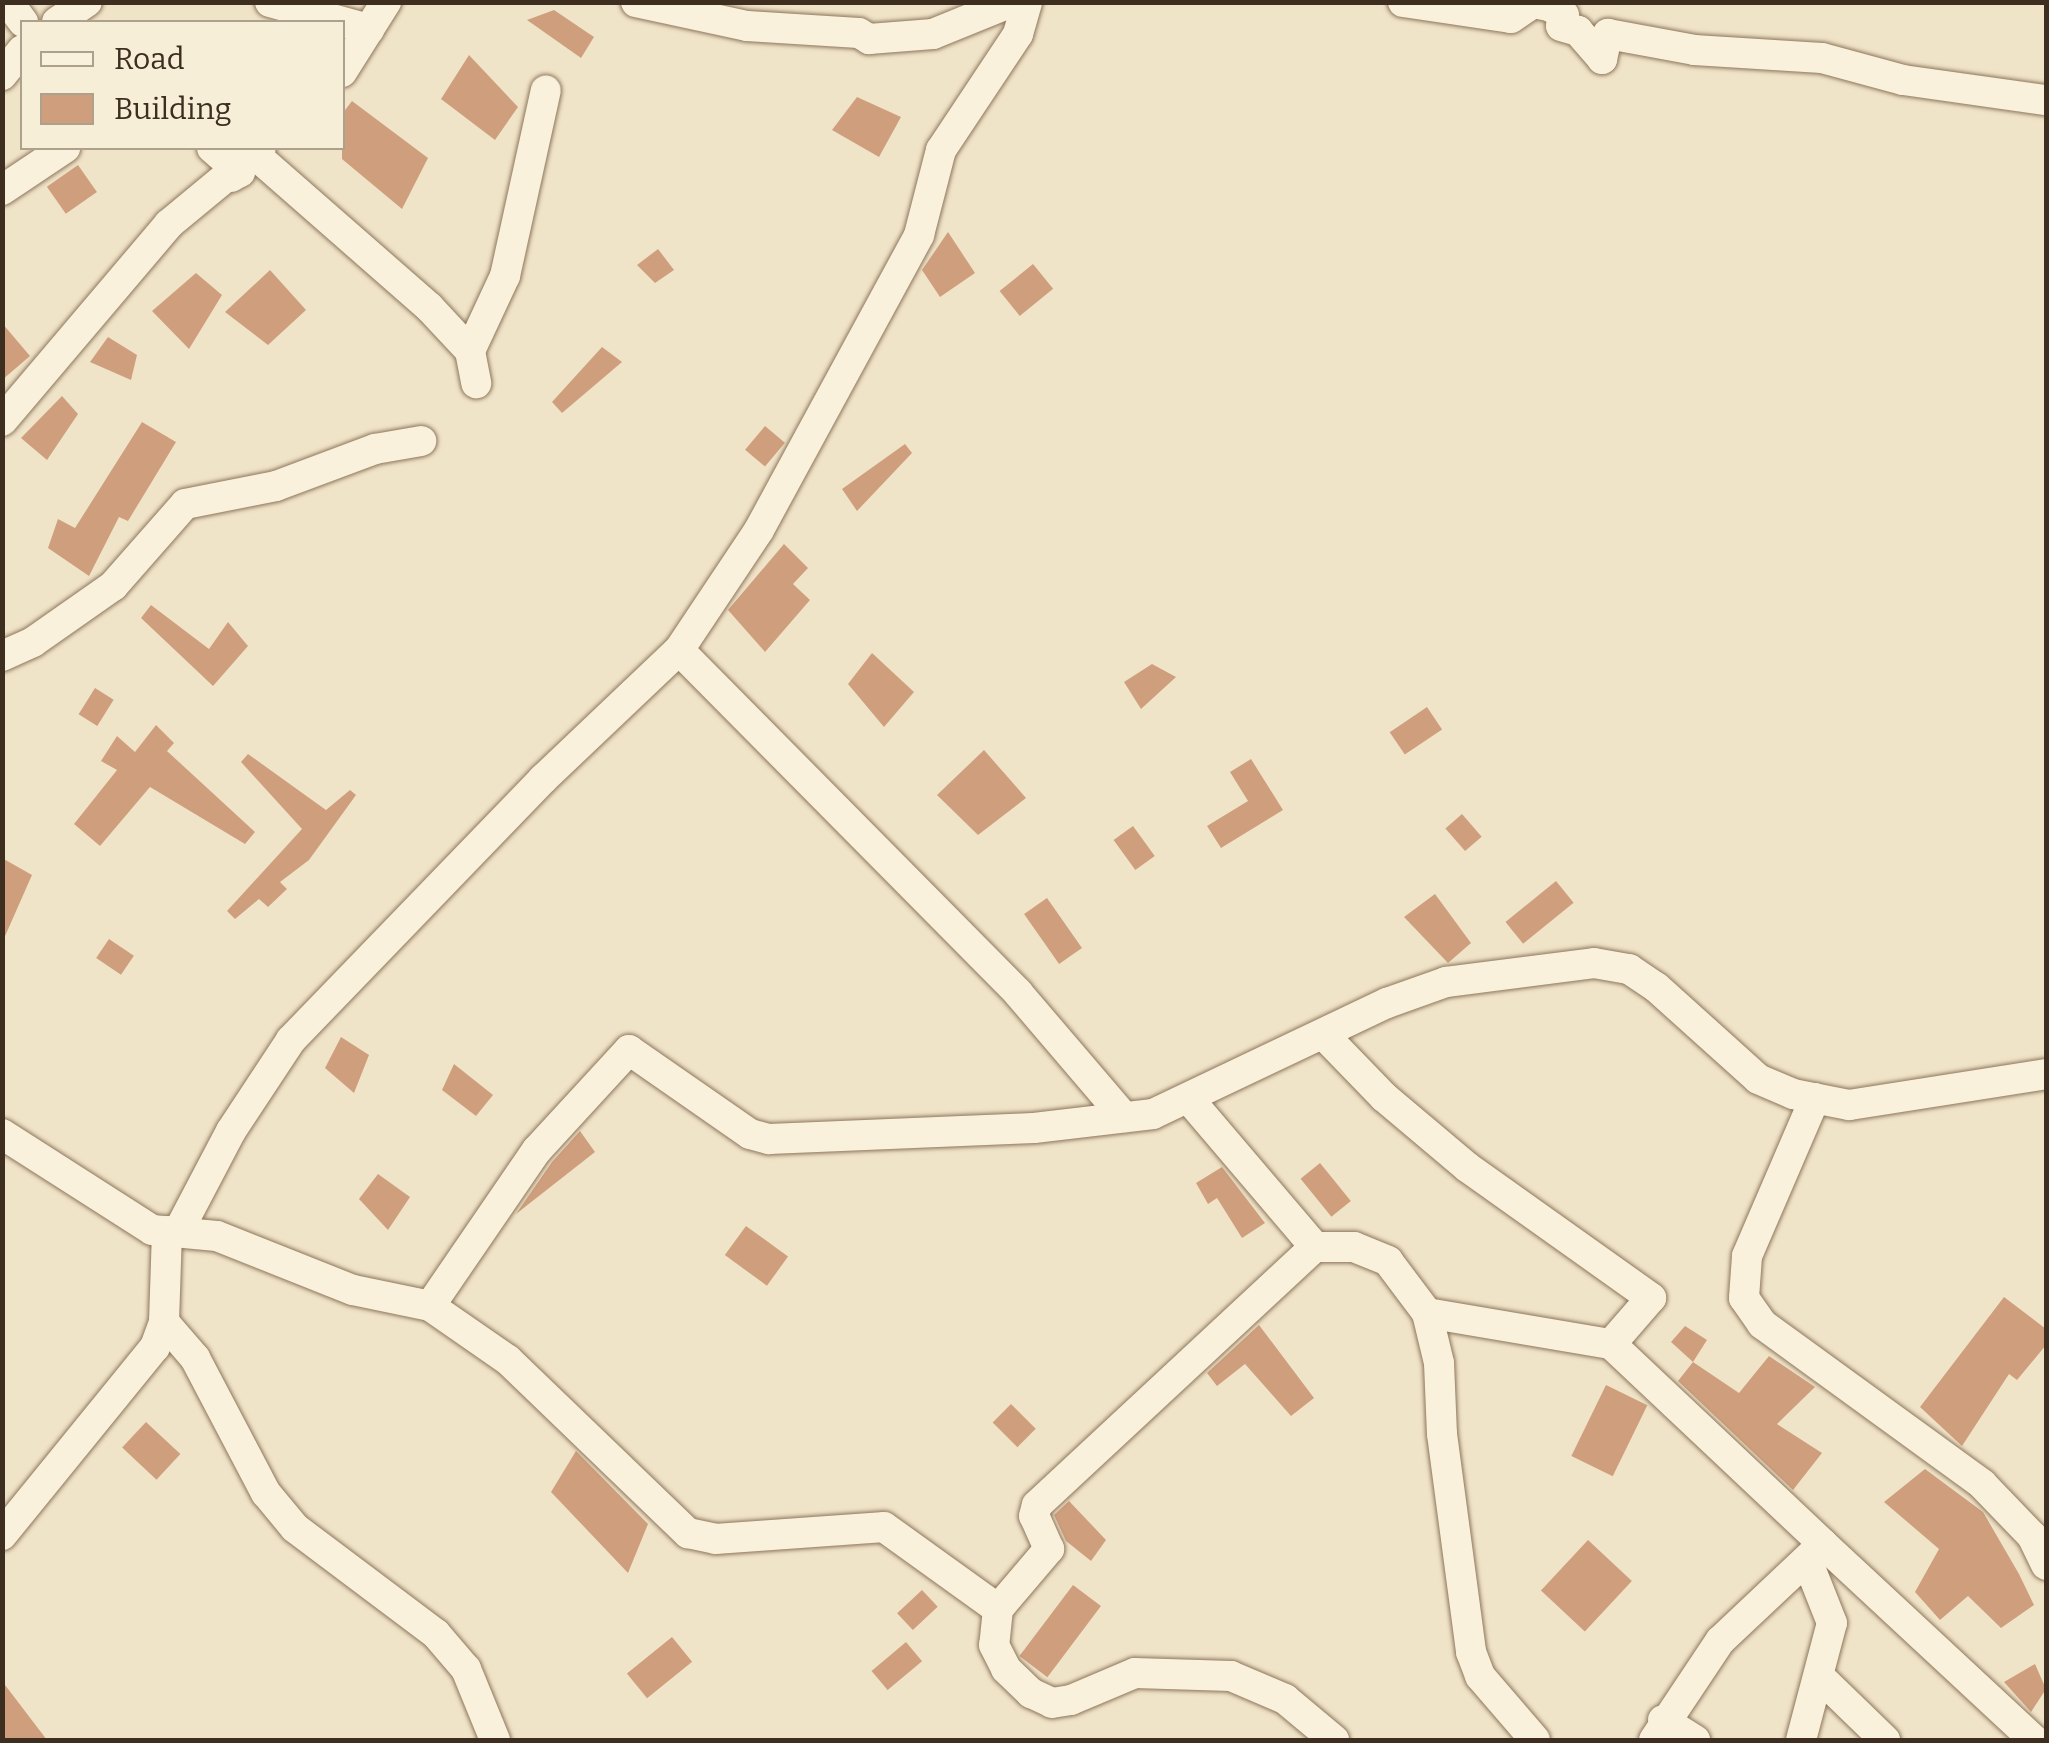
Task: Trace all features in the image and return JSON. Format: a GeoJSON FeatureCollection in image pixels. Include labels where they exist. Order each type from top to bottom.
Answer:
{"type":"FeatureCollection","features":[{"type":"Feature","properties":{"kind":"street"},"geometry":{"type":"LineString","coordinates":[[60,20],[87,2]]}},
{"type":"Feature","properties":{"kind":"street"},"geometry":{"type":"LineString","coordinates":[[270,2],[320,20]]}},
{"type":"Feature","properties":{"kind":"street"},"geometry":{"type":"LineString","coordinates":[[345,64],[356,33],[386,2]]}},
{"type":"Feature","properties":{"kind":"street"},"geometry":{"type":"LineString","coordinates":[[636,2],[747,26],[859,32],[869,39],[933,34],[1012,2]]}},
{"type":"Feature","properties":{"kind":"street"},"geometry":{"type":"LineString","coordinates":[[2,1535],[155,1347],[164,1322],[172,1232],[290,1040],[543,779],[679,650],[759,530],[919,235],[941,150],[1018,34],[1027,2]]}},
{"type":"Feature","properties":{"kind":"street"},"geometry":{"type":"LineString","coordinates":[[1403,2],[1510,18],[1533,3],[1549,6],[1564,14],[1561,26],[1578,31],[1602,58],[1608,34],[1694,50],[1822,58],[1903,80],[2046,100]]}},
{"type":"Feature","properties":{"kind":"street"},"geometry":{"type":"LineString","coordinates":[[470,351],[505,276],[546,90]]}},
{"type":"Feature","properties":{"kind":"street"},"geometry":{"type":"LineString","coordinates":[[2,190],[62,150]]}},
{"type":"Feature","properties":{"kind":"street"},"geometry":{"type":"LineString","coordinates":[[216,150],[241,164],[429,307],[470,351],[476,384]]}},
{"type":"Feature","properties":{"kind":"street"},"geometry":{"type":"LineString","coordinates":[[2,421],[169,224],[241,164]]}},
{"type":"Feature","properties":{"kind":"street"},"geometry":{"type":"LineString","coordinates":[[2,656],[33,642],[113,586],[185,504],[276,486],[375,449],[421,441]]}},
{"type":"Feature","properties":{"kind":"street"},"geometry":{"type":"LineString","coordinates":[[679,650],[1018,993],[1124,1118]]}},
{"type":"Feature","properties":{"kind":"street"},"geometry":{"type":"LineString","coordinates":[[430,1306],[538,1150],[629,1050],[750,1134],[769,1139],[873,1138],[1124,1118],[1189,1099],[1323,1034],[1446,982],[1594,963],[1628,969],[1758,1079],[1814,1098],[1849,1105],[2046,1074]]}},
{"type":"Feature","properties":{"kind":"street"},"geometry":{"type":"LineString","coordinates":[[1323,1034],[1384,1097],[1467,1166],[1651,1298],[1611,1344]]}},
{"type":"Feature","properties":{"kind":"street"},"geometry":{"type":"LineString","coordinates":[[1814,1098],[1746,1256],[1744,1298],[1762,1324],[1982,1484],[2032,1536],[2046,1565]]}},
{"type":"Feature","properties":{"kind":"street"},"geometry":{"type":"LineString","coordinates":[[1189,1099],[1316,1247]]}},
{"type":"Feature","properties":{"kind":"street"},"geometry":{"type":"LineString","coordinates":[[2,1134],[152,1230],[217,1236],[353,1290],[430,1306],[508,1360],[688,1532],[716,1539],[884,1527],[998,1609]]}},
{"type":"Feature","properties":{"kind":"street"},"geometry":{"type":"LineString","coordinates":[[1334,1740],[1285,1699],[1230,1676],[1135,1673],[1052,1703],[1006,1668],[994,1644],[998,1609],[1050,1549],[1034,1516],[1037,1505],[1316,1247],[1354,1247],[1388,1261],[1428,1313],[1439,1363],[1442,1434],[1471,1652],[1480,1676],[1536,1740]]}},
{"type":"Feature","properties":{"kind":"street"},"geometry":{"type":"LineString","coordinates":[[1428,1313],[1611,1344],[1815,1551],[2034,1740]]}},
{"type":"Feature","properties":{"kind":"street"},"geometry":{"type":"LineString","coordinates":[[164,1322],[195,1358],[266,1493],[295,1528],[436,1634],[466,1669],[495,1740]]}},
{"type":"Feature","properties":{"kind":"street"},"geometry":{"type":"LineString","coordinates":[[1801,1740],[1822,1679],[1832,1623],[1815,1551]]}},
{"type":"Feature","properties":{"kind":"street"},"geometry":{"type":"LineString","coordinates":[[1695,1740],[1658,1730],[1720,1640],[1815,1551]]}},
{"type":"Feature","properties":{"kind":"street"},"geometry":{"type":"LineString","coordinates":[[1822,1679],[1885,1740]]}},
{"type":"Feature","properties":{"kind":"building"},"geometry":{"type":"Polygon","coordinates":[[[554,10],[594,37],[581,58],[527,20],[554,10]]]}},
{"type":"Feature","properties":{"kind":"building"},"geometry":{"type":"Polygon","coordinates":[[[469,55],[518,107],[495,140],[441,99],[469,55]]]}},
{"type":"Feature","properties":{"kind":"building"},"geometry":{"type":"Polygon","coordinates":[[[857,97],[901,117],[879,157],[832,130],[857,97]]]}},
{"type":"Feature","properties":{"kind":"building"},"geometry":{"type":"Polygon","coordinates":[[[352,101],[428,158],[402,209],[342,159],[345,110],[352,101]]]}},
{"type":"Feature","properties":{"kind":"building"},"geometry":{"type":"Polygon","coordinates":[[[78,165],[97,192],[66,214],[47,187],[78,165]]]}},
{"type":"Feature","properties":{"kind":"building"},"geometry":{"type":"Polygon","coordinates":[[[948,232],[975,273],[940,297],[922,270],[948,232]]]}},
{"type":"Feature","properties":{"kind":"building"},"geometry":{"type":"Polygon","coordinates":[[[658,249],[674,270],[655,283],[637,265],[658,249]]]}},
{"type":"Feature","properties":{"kind":"building"},"geometry":{"type":"Polygon","coordinates":[[[1033,264],[1053,289],[1020,316],[1000,291],[1033,264]]]}},
{"type":"Feature","properties":{"kind":"building"},"geometry":{"type":"Polygon","coordinates":[[[270,270],[306,310],[268,345],[225,312],[270,270]]]}},
{"type":"Feature","properties":{"kind":"building"},"geometry":{"type":"Polygon","coordinates":[[[196,273],[222,295],[189,349],[152,311],[196,273]]]}},
{"type":"Feature","properties":{"kind":"building"},"geometry":{"type":"Polygon","coordinates":[[[2,323],[30,356],[2,380],[2,323]]]}},
{"type":"Feature","properties":{"kind":"building"},"geometry":{"type":"Polygon","coordinates":[[[108,337],[137,355],[131,380],[90,362],[108,337]]]}},
{"type":"Feature","properties":{"kind":"building"},"geometry":{"type":"Polygon","coordinates":[[[602,347],[622,362],[562,413],[552,402],[602,347]]]}},
{"type":"Feature","properties":{"kind":"building"},"geometry":{"type":"Polygon","coordinates":[[[62,396],[78,414],[47,460],[21,438],[62,396]]]}},
{"type":"Feature","properties":{"kind":"building"},"geometry":{"type":"Polygon","coordinates":[[[142,422],[176,442],[128,521],[119,517],[89,576],[48,548],[58,519],[75,528],[142,422]]]}},
{"type":"Feature","properties":{"kind":"building"},"geometry":{"type":"Polygon","coordinates":[[[765,426],[785,443],[765,466],[745,450],[765,426]]]}},
{"type":"Feature","properties":{"kind":"building"},"geometry":{"type":"Polygon","coordinates":[[[905,444],[912,453],[857,511],[842,489],[905,444]]]}},
{"type":"Feature","properties":{"kind":"building"},"geometry":{"type":"Polygon","coordinates":[[[784,544],[808,568],[793,584],[810,600],[765,652],[728,610],[784,544]]]}},
{"type":"Feature","properties":{"kind":"building"},"geometry":{"type":"Polygon","coordinates":[[[151,605],[209,649],[228,622],[248,646],[213,686],[141,618],[151,605]]]}},
{"type":"Feature","properties":{"kind":"building"},"geometry":{"type":"Polygon","coordinates":[[[872,653],[914,692],[884,727],[848,684],[872,653]]]}},
{"type":"Feature","properties":{"kind":"building"},"geometry":{"type":"Polygon","coordinates":[[[1152,664],[1176,677],[1141,709],[1124,682],[1152,664]]]}},
{"type":"Feature","properties":{"kind":"building"},"geometry":{"type":"Polygon","coordinates":[[[95,688],[114,700],[97,726],[79,714],[95,688]]]}},
{"type":"Feature","properties":{"kind":"building"},"geometry":{"type":"Polygon","coordinates":[[[1427,707],[1442,729],[1405,755],[1390,732],[1427,707]]]}},
{"type":"Feature","properties":{"kind":"building"},"geometry":{"type":"Polygon","coordinates":[[[156,725],[174,743],[167,751],[255,832],[245,844],[150,787],[100,846],[74,824],[117,770],[101,761],[117,736],[135,752],[156,725]]]}},
{"type":"Feature","properties":{"kind":"building"},"geometry":{"type":"Polygon","coordinates":[[[984,750],[1026,798],[978,835],[937,795],[984,750]]]}},
{"type":"Feature","properties":{"kind":"building"},"geometry":{"type":"Polygon","coordinates":[[[248,754],[326,810],[350,790],[356,795],[309,860],[280,882],[287,889],[268,907],[259,899],[235,919],[227,911],[302,829],[241,762],[248,754]]]}},
{"type":"Feature","properties":{"kind":"building"},"geometry":{"type":"Polygon","coordinates":[[[1251,759],[1283,810],[1221,848],[1207,826],[1248,801],[1230,772],[1251,759]]]}},
{"type":"Feature","properties":{"kind":"building"},"geometry":{"type":"Polygon","coordinates":[[[1462,814],[1482,837],[1465,851],[1445,828],[1462,814]]]}},
{"type":"Feature","properties":{"kind":"building"},"geometry":{"type":"Polygon","coordinates":[[[1133,826],[1155,856],[1135,870],[1114,840],[1133,826]]]}},
{"type":"Feature","properties":{"kind":"building"},"geometry":{"type":"Polygon","coordinates":[[[2,858],[32,875],[2,943],[2,858]]]}},
{"type":"Feature","properties":{"kind":"building"},"geometry":{"type":"Polygon","coordinates":[[[1556,881],[1574,903],[1523,944],[1505,922],[1556,881]]]}},
{"type":"Feature","properties":{"kind":"building"},"geometry":{"type":"Polygon","coordinates":[[[1435,894],[1471,943],[1448,963],[1404,917],[1435,894]]]}},
{"type":"Feature","properties":{"kind":"building"},"geometry":{"type":"Polygon","coordinates":[[[1047,898],[1082,948],[1059,964],[1024,914],[1047,898]]]}},
{"type":"Feature","properties":{"kind":"building"},"geometry":{"type":"Polygon","coordinates":[[[109,939],[134,956],[121,975],[96,958],[109,939]]]}},
{"type":"Feature","properties":{"kind":"building"},"geometry":{"type":"Polygon","coordinates":[[[341,1037],[369,1055],[354,1093],[325,1068],[341,1037]]]}},
{"type":"Feature","properties":{"kind":"building"},"geometry":{"type":"Polygon","coordinates":[[[454,1064],[493,1095],[476,1116],[442,1090],[454,1064]]]}},
{"type":"Feature","properties":{"kind":"building"},"geometry":{"type":"Polygon","coordinates":[[[580,1131],[595,1152],[516,1214],[552,1162],[580,1131]]]}},
{"type":"Feature","properties":{"kind":"building"},"geometry":{"type":"Polygon","coordinates":[[[1320,1163],[1351,1201],[1331,1217],[1301,1179],[1320,1163]]]}},
{"type":"Feature","properties":{"kind":"building"},"geometry":{"type":"Polygon","coordinates":[[[1222,1167],[1265,1223],[1242,1238],[1217,1198],[1208,1204],[1196,1183],[1222,1167]]]}},
{"type":"Feature","properties":{"kind":"building"},"geometry":{"type":"Polygon","coordinates":[[[378,1174],[410,1197],[388,1230],[359,1199],[378,1174]]]}},
{"type":"Feature","properties":{"kind":"building"},"geometry":{"type":"Polygon","coordinates":[[[746,1226],[788,1257],[767,1286],[725,1255],[746,1226]]]}},
{"type":"Feature","properties":{"kind":"building"},"geometry":{"type":"Polygon","coordinates":[[[2004,1297],[2046,1329],[2046,1345],[2017,1380],[2009,1374],[1962,1446],[1920,1407],[2004,1297]]]}},
{"type":"Feature","properties":{"kind":"building"},"geometry":{"type":"Polygon","coordinates":[[[1259,1325],[1314,1398],[1291,1416],[1245,1364],[1217,1386],[1207,1373],[1259,1325]]]}},
{"type":"Feature","properties":{"kind":"building"},"geometry":{"type":"Polygon","coordinates":[[[1685,1326],[1707,1340],[1693,1362],[1671,1342],[1685,1326]]]}},
{"type":"Feature","properties":{"kind":"building"},"geometry":{"type":"Polygon","coordinates":[[[1769,1356],[1815,1387],[1777,1424],[1822,1453],[1793,1490],[1678,1381],[1693,1362],[1739,1393],[1769,1356]]]}},
{"type":"Feature","properties":{"kind":"building"},"geometry":{"type":"Polygon","coordinates":[[[1606,1385],[1647,1405],[1613,1476],[1571,1456],[1606,1385]]]}},
{"type":"Feature","properties":{"kind":"building"},"geometry":{"type":"Polygon","coordinates":[[[1011,1404],[1036,1429],[1017,1447],[993,1422],[1011,1404]]]}},
{"type":"Feature","properties":{"kind":"building"},"geometry":{"type":"Polygon","coordinates":[[[146,1422],[180,1454],[157,1480],[122,1448],[146,1422]]]}},
{"type":"Feature","properties":{"kind":"building"},"geometry":{"type":"Polygon","coordinates":[[[576,1451],[648,1524],[628,1573],[551,1492],[576,1451]]]}},
{"type":"Feature","properties":{"kind":"building"},"geometry":{"type":"Polygon","coordinates":[[[1925,1469],[1983,1512],[2034,1605],[2001,1628],[1968,1596],[1940,1620],[1915,1592],[1939,1549],[1884,1502],[1925,1469]]]}},
{"type":"Feature","properties":{"kind":"building"},"geometry":{"type":"Polygon","coordinates":[[[1069,1501],[1106,1540],[1091,1561],[1066,1541],[1054,1515],[1069,1501]]]}},
{"type":"Feature","properties":{"kind":"building"},"geometry":{"type":"Polygon","coordinates":[[[1588,1540],[1632,1581],[1585,1631],[1541,1590],[1588,1540]]]}},
{"type":"Feature","properties":{"kind":"building"},"geometry":{"type":"Polygon","coordinates":[[[1073,1585],[1101,1606],[1047,1677],[1019,1656],[1073,1585]]]}},
{"type":"Feature","properties":{"kind":"building"},"geometry":{"type":"Polygon","coordinates":[[[922,1590],[938,1607],[913,1630],[897,1613],[922,1590]]]}},
{"type":"Feature","properties":{"kind":"building"},"geometry":{"type":"Polygon","coordinates":[[[672,1637],[692,1662],[647,1698],[627,1674],[672,1637]]]}},
{"type":"Feature","properties":{"kind":"building"},"geometry":{"type":"Polygon","coordinates":[[[906,1642],[922,1661],[888,1690],[872,1671],[906,1642]]]}},
{"type":"Feature","properties":{"kind":"building"},"geometry":{"type":"Polygon","coordinates":[[[2035,1664],[2046,1689],[2031,1712],[2004,1682],[2035,1664]]]}},
{"type":"Feature","properties":{"kind":"building"},"geometry":{"type":"Polygon","coordinates":[[[2,1681],[47,1740],[2,1740],[2,1681]]]}}]}
